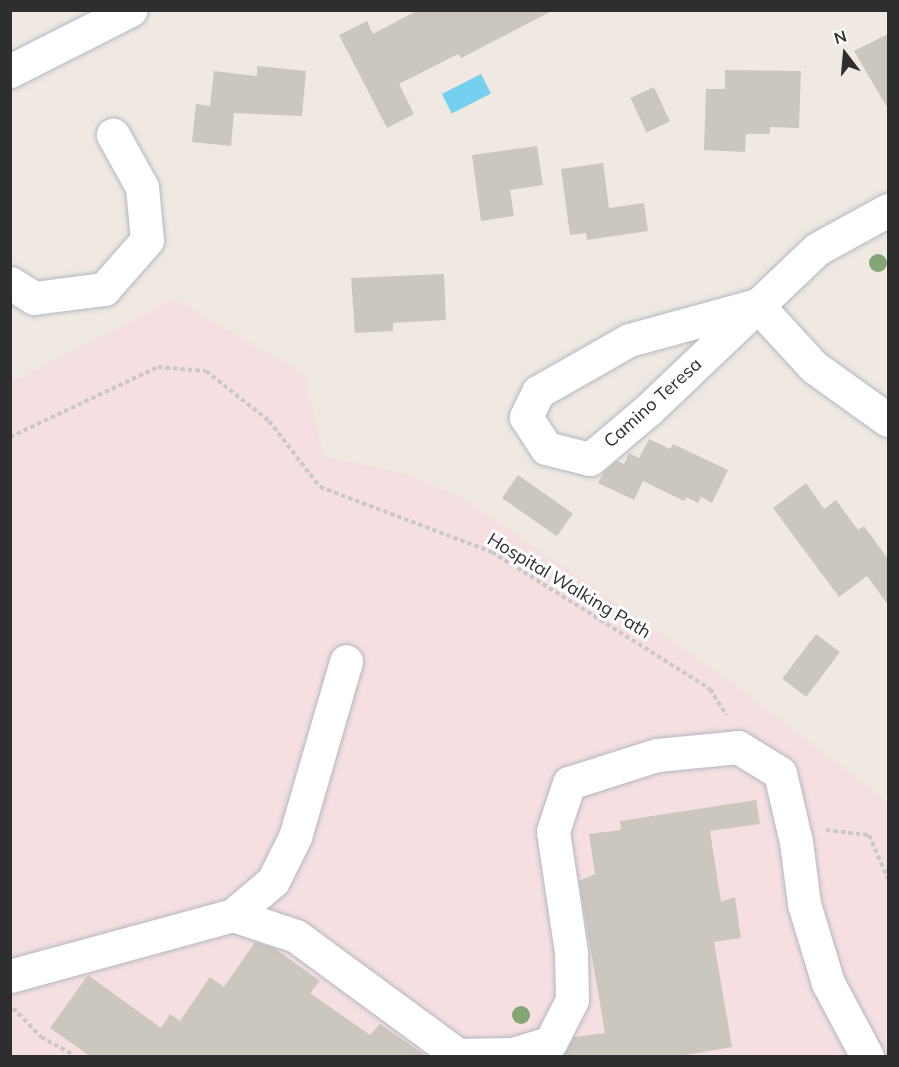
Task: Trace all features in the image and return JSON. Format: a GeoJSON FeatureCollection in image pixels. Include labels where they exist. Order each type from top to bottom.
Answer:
{"type":"FeatureCollection","features":[{"type":"Feature","properties":{"kind":"street"},"geometry":{"type":"LineString","coordinates":[[10,71],[130,10]]}},
{"type":"Feature","properties":{"kind":"street"},"geometry":{"type":"LineString","coordinates":[[10,283],[34,298],[104,290],[147,240],[142,187],[113,135]]}},
{"type":"Feature","properties":{"kind":"street","name":"Camino Teresa"},"geometry":{"type":"LineString","coordinates":[[757,305],[629,340],[538,392],[526,417],[546,447],[590,459],[648,410],[817,249],[888,210]]}},
{"type":"Feature","properties":{"kind":"street"},"geometry":{"type":"LineString","coordinates":[[757,305],[814,367],[888,420]]}},
{"type":"Feature","properties":{"kind":"street"},"geometry":{"type":"LineString","coordinates":[[10,976],[232,915],[273,881],[295,837],[346,661]]}},
{"type":"Feature","properties":{"kind":"street"},"geometry":{"type":"LineString","coordinates":[[232,915],[296,936],[458,1055],[513,1054],[550,1043],[572,1000],[570,952],[553,831],[569,783],[657,755],[738,747],[780,773],[796,842],[804,904],[828,983],[867,1056]]}},
{"type":"Feature","properties":{"kind":"path","name":"Hospital Walking Path"},"geometry":{"type":"LineString","coordinates":[[10,437],[158,367],[206,371],[269,421],[320,486],[492,552],[710,689],[732,724]]}},
{"type":"Feature","properties":{"kind":"path"},"geometry":{"type":"LineString","coordinates":[[822,829],[869,835],[888,879]]}},
{"type":"Feature","properties":{"kind":"path"},"geometry":{"type":"LineString","coordinates":[[10,1004],[20,1019],[41,1036],[72,1054]]}},
{"type":"Feature","properties":{"kind":"shaded area"},"geometry":{"type":"Polygon","coordinates":[[[174,299],[304,374],[324,457],[408,474],[464,499],[734,684],[885,800],[888,809],[888,1056],[11,1056],[11,383],[174,299]]]}},
{"type":"Feature","properties":{"kind":"water"},"geometry":{"type":"Polygon","coordinates":[[[481,74],[491,94],[452,114],[442,94],[481,74]]]}},
{"type":"Feature","properties":{"kind":"building"},"geometry":{"type":"Polygon","coordinates":[[[418,10],[554,10],[461,58],[458,54],[399,84],[414,114],[387,128],[339,35],[367,21],[373,34],[418,10]]]}},
{"type":"Feature","properties":{"kind":"building"},"geometry":{"type":"Polygon","coordinates":[[[888,34],[888,109],[854,51],[888,34]]]}},
{"type":"Feature","properties":{"kind":"building"},"geometry":{"type":"Polygon","coordinates":[[[257,66],[306,71],[302,116],[234,113],[231,146],[192,142],[196,104],[210,106],[214,71],[257,76],[257,66]]]}},
{"type":"Feature","properties":{"kind":"building"},"geometry":{"type":"Polygon","coordinates":[[[725,70],[801,71],[799,128],[770,127],[770,134],[746,134],[745,152],[704,150],[706,89],[725,89],[725,70]]]}},
{"type":"Feature","properties":{"kind":"building"},"geometry":{"type":"Polygon","coordinates":[[[654,87],[670,121],[646,132],[630,98],[654,87]]]}},
{"type":"Feature","properties":{"kind":"building"},"geometry":{"type":"Polygon","coordinates":[[[537,146],[543,185],[510,190],[514,216],[481,221],[472,155],[537,146]]]}},
{"type":"Feature","properties":{"kind":"building"},"geometry":{"type":"Polygon","coordinates":[[[603,163],[609,208],[644,203],[648,231],[587,240],[586,233],[570,235],[561,169],[603,163]]]}},
{"type":"Feature","properties":{"kind":"building"},"geometry":{"type":"Polygon","coordinates":[[[444,274],[446,320],[393,323],[393,331],[355,333],[351,278],[444,274]]]}},
{"type":"Feature","properties":{"kind":"building"},"geometry":{"type":"Polygon","coordinates":[[[649,439],[670,449],[673,444],[728,470],[712,503],[701,497],[698,503],[686,497],[684,501],[643,481],[634,500],[598,483],[604,472],[617,461],[624,464],[629,453],[639,458],[649,439]]]}},
{"type":"Feature","properties":{"kind":"building"},"geometry":{"type":"Polygon","coordinates":[[[518,475],[573,513],[557,536],[502,498],[518,475]]]}},
{"type":"Feature","properties":{"kind":"building"},"geometry":{"type":"Polygon","coordinates":[[[806,483],[824,509],[836,500],[858,530],[864,526],[888,559],[888,605],[867,576],[839,597],[773,508],[806,483]]]}},
{"type":"Feature","properties":{"kind":"building"},"geometry":{"type":"Polygon","coordinates":[[[816,634],[840,652],[806,697],[782,679],[816,634]]]}},
{"type":"Feature","properties":{"kind":"building"},"geometry":{"type":"Polygon","coordinates":[[[756,800],[760,824],[710,831],[721,902],[735,897],[741,938],[714,942],[732,1047],[680,1056],[563,1056],[574,1037],[605,1033],[579,881],[595,874],[589,834],[621,830],[620,821],[756,800]]]}},
{"type":"Feature","properties":{"kind":"building"},"geometry":{"type":"Polygon","coordinates":[[[255,942],[274,948],[320,981],[310,993],[370,1035],[380,1024],[426,1056],[90,1056],[50,1028],[88,975],[161,1028],[170,1014],[180,1021],[210,977],[224,987],[255,942]]]}}]}
